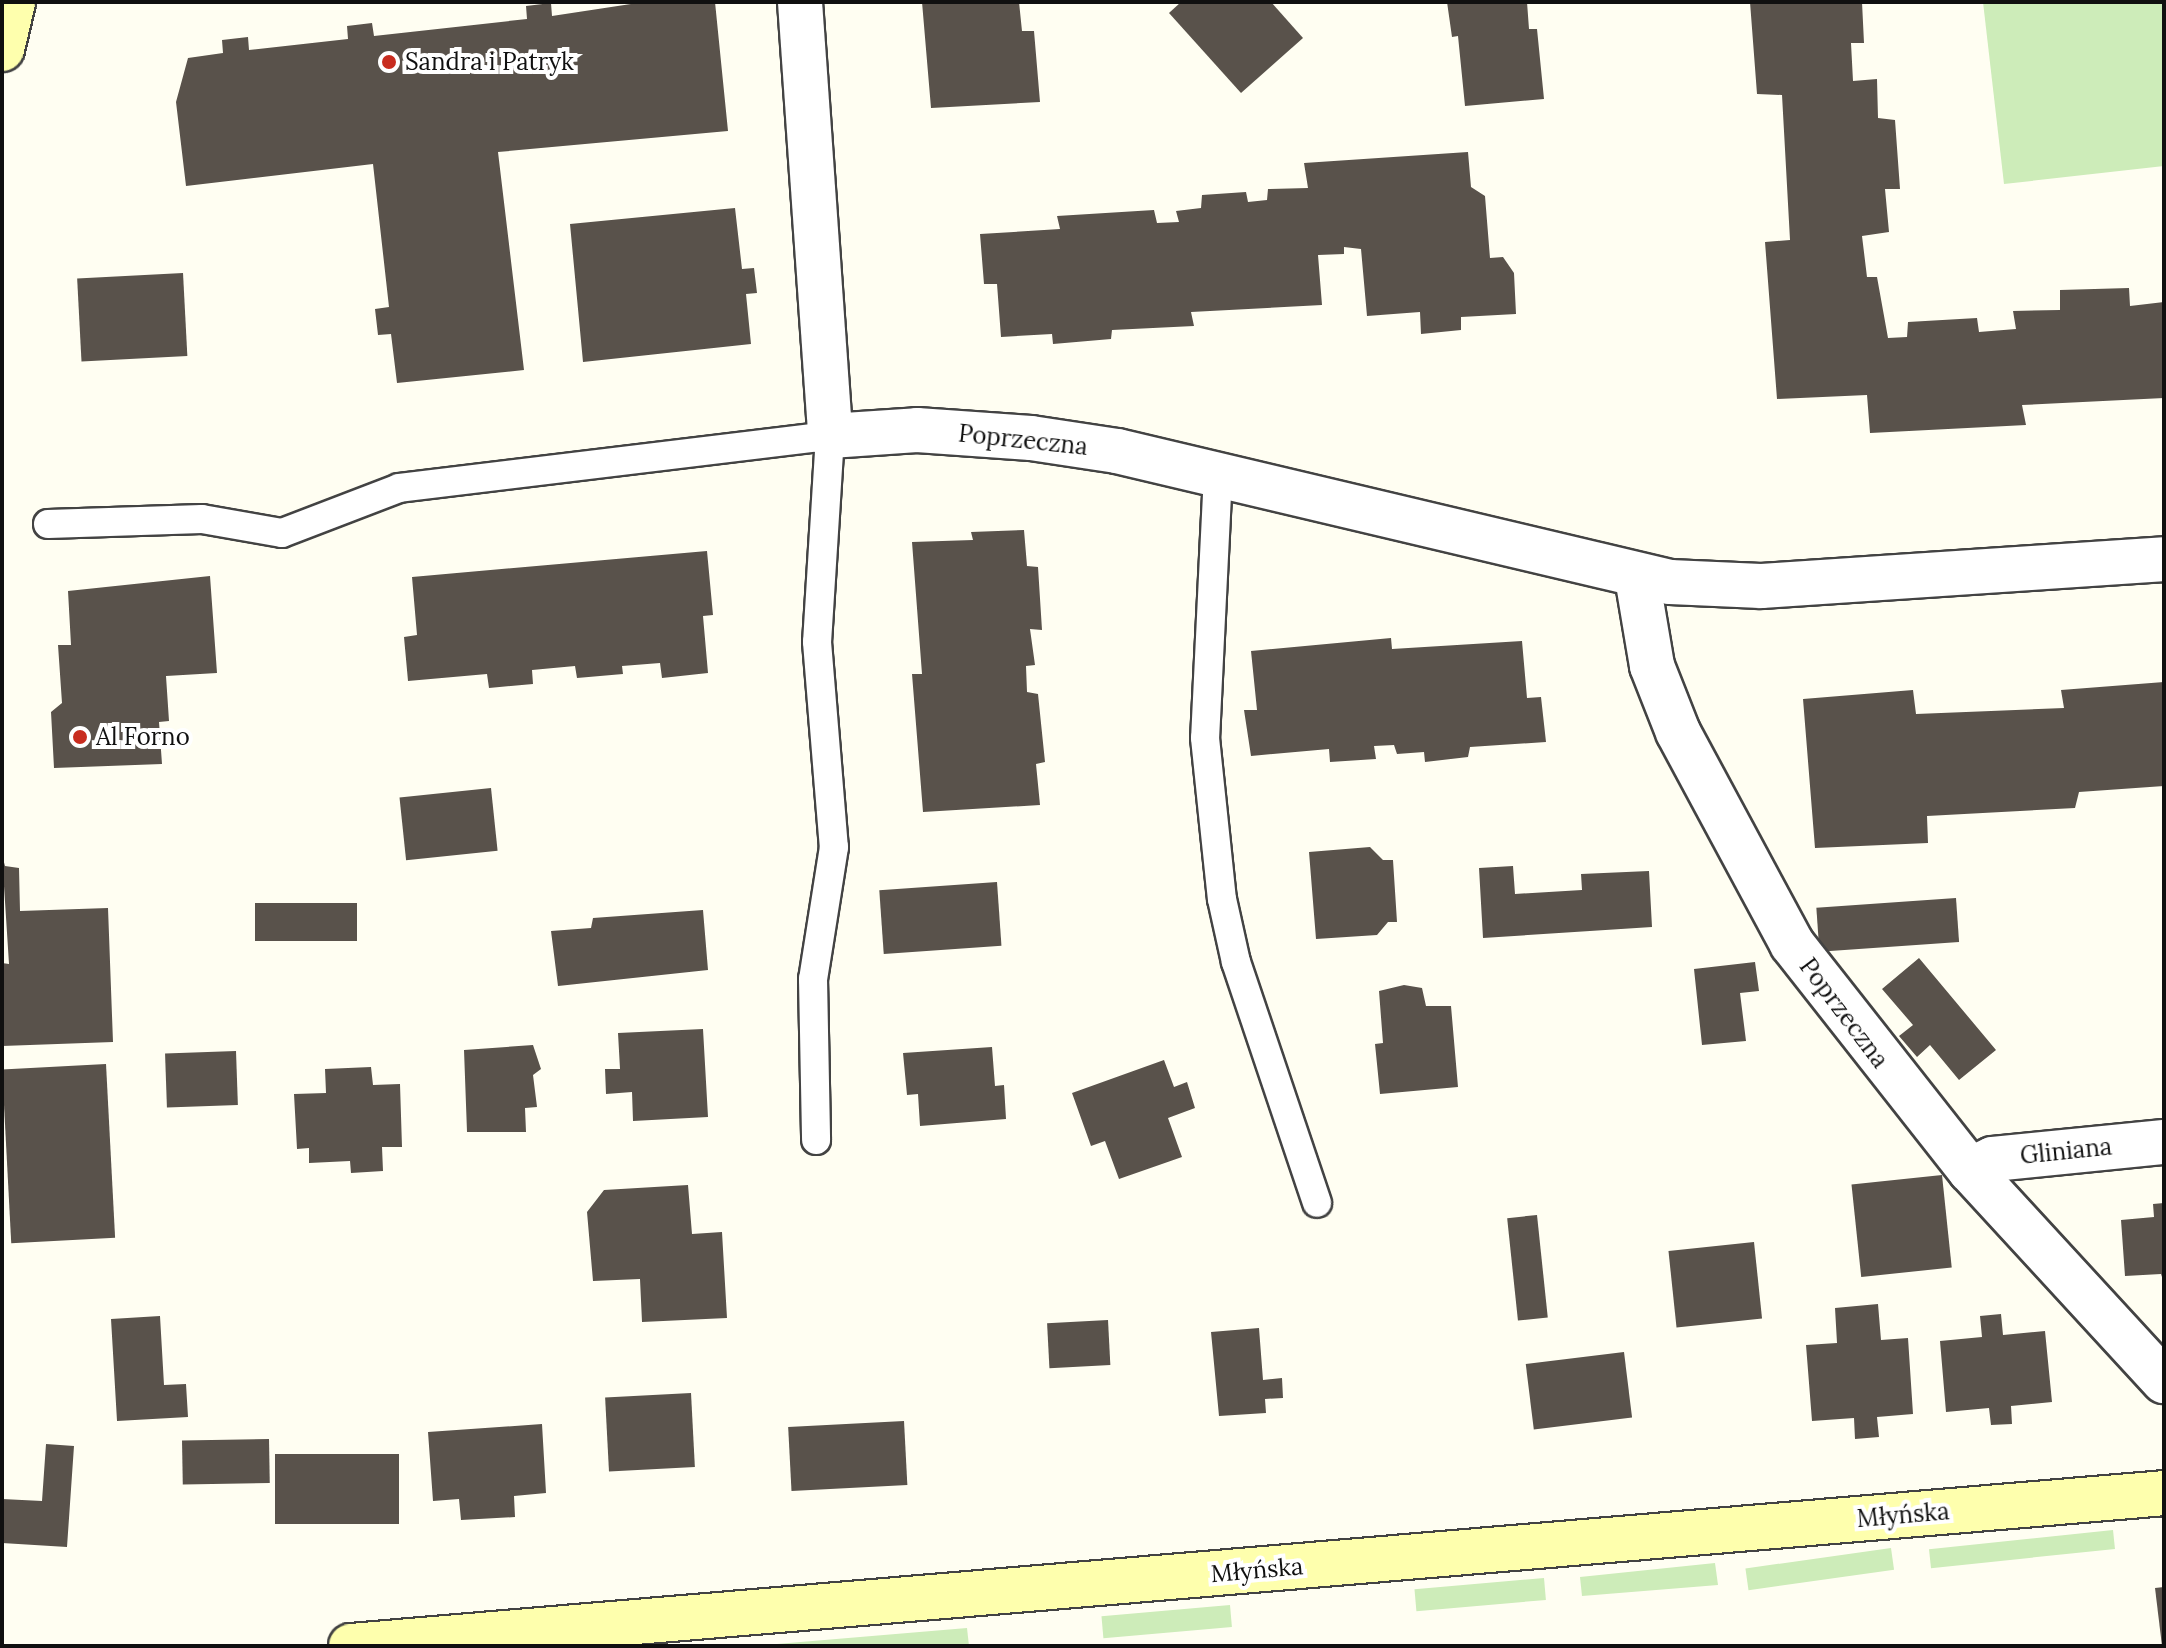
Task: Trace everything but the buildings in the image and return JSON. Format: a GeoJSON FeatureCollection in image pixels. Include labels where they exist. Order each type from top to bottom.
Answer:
{"type":"FeatureCollection","features":[{"type":"Feature","properties":{"kind":"street"},"geometry":{"type":"LineString","coordinates":[[2,49],[13,2]]}},
{"type":"Feature","properties":{"kind":"street"},"geometry":{"type":"LineString","coordinates":[[800,2],[830,436]]}},
{"type":"Feature","properties":{"kind":"street","name":"Poprzeczna"},"geometry":{"type":"LineString","coordinates":[[830,436],[917,430],[1003,435],[1117,451],[1637,577],[1761,586],[2164,559]]}},
{"type":"Feature","properties":{"kind":"street","name":"Poprzeczna"},"geometry":{"type":"LineString","coordinates":[[1637,577],[1644,634],[1664,697],[1758,890],[1832,1000],[1970,1170],[2164,1381]]}},
{"type":"Feature","properties":{"kind":"street","name":"Gliniana"},"geometry":{"type":"LineString","coordinates":[[1970,1170],[1993,1159],[2164,1142]]}},
{"type":"Feature","properties":{"kind":"street","name":"Młyńska"},"geometry":{"type":"LineString","coordinates":[[351,1646],[2164,1493]]}},
{"type":"Feature","properties":{"kind":"lane"},"geometry":{"type":"LineString","coordinates":[[48,524],[202,519],[282,533],[399,488],[830,436],[817,642],[834,847],[813,979],[816,1140]]}},
{"type":"Feature","properties":{"kind":"lane"},"geometry":{"type":"LineString","coordinates":[[1218,474],[1205,738],[1222,899],[1236,962],[1317,1203]]}},
{"type":"Feature","properties":{"kind":"green space"},"geometry":{"type":"Polygon","coordinates":[[[1983,2],[2164,2],[2164,166],[2004,184],[1983,2]]]}},
{"type":"Feature","properties":{"kind":"green space"},"geometry":{"type":"Polygon","coordinates":[[[2113,1530],[2115,1549],[1931,1568],[1929,1549],[2113,1530]]]}},
{"type":"Feature","properties":{"kind":"green space"},"geometry":{"type":"Polygon","coordinates":[[[1891,1548],[1894,1570],[1748,1590],[1745,1568],[1891,1548]]]}},
{"type":"Feature","properties":{"kind":"green space"},"geometry":{"type":"Polygon","coordinates":[[[1715,1563],[1718,1585],[1582,1596],[1580,1577],[1715,1563]]]}},
{"type":"Feature","properties":{"kind":"green space"},"geometry":{"type":"Polygon","coordinates":[[[1544,1578],[1546,1600],[1416,1611],[1414,1589],[1544,1578]]]}},
{"type":"Feature","properties":{"kind":"green space"},"geometry":{"type":"Polygon","coordinates":[[[1230,1605],[1232,1627],[1103,1638],[1101,1616],[1230,1605]]]}},
{"type":"Feature","properties":{"kind":"green space"},"geometry":{"type":"Polygon","coordinates":[[[967,1628],[969,1646],[752,1646],[967,1628]]]}},
{"type":"Feature","properties":{"kind":"place","name":"Sandra i Patryk"},"geometry":{"type":"Point","coordinates":[389,62]}},
{"type":"Feature","properties":{"kind":"place","name":"Al Forno"},"geometry":{"type":"Point","coordinates":[80,737]}}]}
